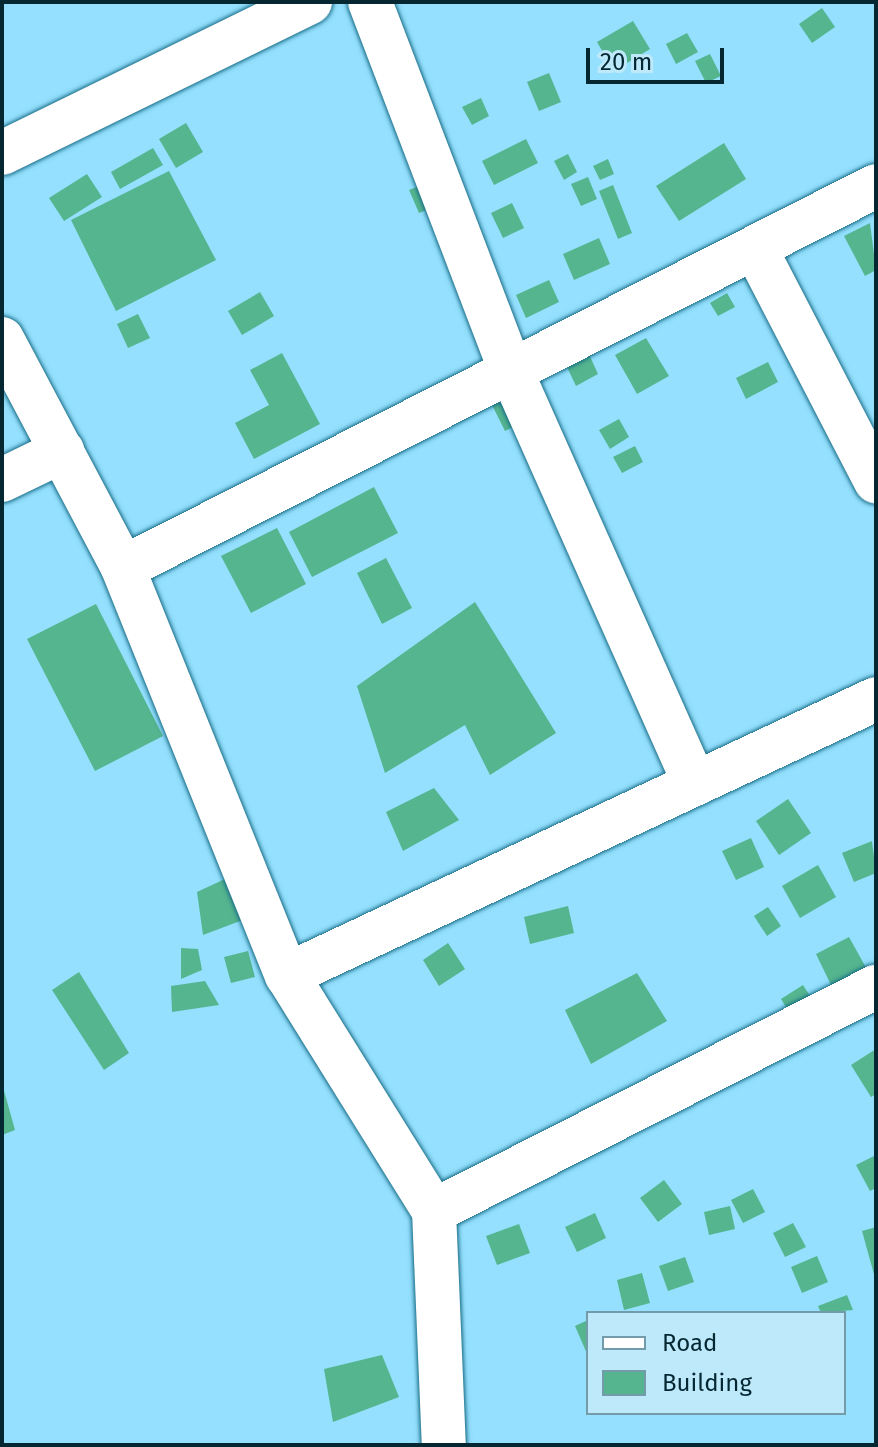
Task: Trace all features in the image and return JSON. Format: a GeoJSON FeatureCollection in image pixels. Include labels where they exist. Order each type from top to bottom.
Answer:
{"type":"FeatureCollection","features":[{"type":"Feature","properties":{"kind":"street"},"geometry":{"type":"LineString","coordinates":[[2,153],[310,2]]}},
{"type":"Feature","properties":{"kind":"street"},"geometry":{"type":"LineString","coordinates":[[370,2],[511,371],[695,784]]}},
{"type":"Feature","properties":{"kind":"street"},"geometry":{"type":"LineString","coordinates":[[123,568],[876,186]]}},
{"type":"Feature","properties":{"kind":"street"},"geometry":{"type":"LineString","coordinates":[[755,248],[876,481]]}},
{"type":"Feature","properties":{"kind":"street"},"geometry":{"type":"LineString","coordinates":[[2,339],[123,568],[287,975],[434,1211],[444,1445]]}},
{"type":"Feature","properties":{"kind":"street"},"geometry":{"type":"LineString","coordinates":[[2,480],[62,451]]}},
{"type":"Feature","properties":{"kind":"street"},"geometry":{"type":"LineString","coordinates":[[287,975],[876,699]]}},
{"type":"Feature","properties":{"kind":"street"},"geometry":{"type":"LineString","coordinates":[[434,1211],[876,987]]}},
{"type":"Feature","properties":{"kind":"building"},"geometry":{"type":"Polygon","coordinates":[[[822,8],[835,27],[812,43],[799,24],[822,8]]]}},
{"type":"Feature","properties":{"kind":"building"},"geometry":{"type":"Polygon","coordinates":[[[633,21],[650,49],[614,71],[597,42],[633,21]]]}},
{"type":"Feature","properties":{"kind":"building"},"geometry":{"type":"Polygon","coordinates":[[[687,33],[698,52],[676,64],[666,44],[687,33]]]}},
{"type":"Feature","properties":{"kind":"building"},"geometry":{"type":"Polygon","coordinates":[[[710,54],[721,76],[706,83],[695,61],[710,54]]]}},
{"type":"Feature","properties":{"kind":"building"},"geometry":{"type":"Polygon","coordinates":[[[549,73],[561,102],[539,111],[527,82],[549,73]]]}},
{"type":"Feature","properties":{"kind":"building"},"geometry":{"type":"Polygon","coordinates":[[[481,98],[489,116],[472,125],[462,107],[481,98]]]}},
{"type":"Feature","properties":{"kind":"building"},"geometry":{"type":"Polygon","coordinates":[[[186,123],[203,152],[176,168],[159,139],[186,123]]]}},
{"type":"Feature","properties":{"kind":"building"},"geometry":{"type":"Polygon","coordinates":[[[526,139],[538,163],[494,185],[482,161],[526,139]]]}},
{"type":"Feature","properties":{"kind":"building"},"geometry":{"type":"Polygon","coordinates":[[[724,143],[746,179],[679,221],[656,186],[724,143]]]}},
{"type":"Feature","properties":{"kind":"building"},"geometry":{"type":"Polygon","coordinates":[[[153,148],[163,165],[120,189],[111,172],[153,148]]]}},
{"type":"Feature","properties":{"kind":"building"},"geometry":{"type":"Polygon","coordinates":[[[568,154],[577,172],[564,180],[554,161],[568,154]]]}},
{"type":"Feature","properties":{"kind":"building"},"geometry":{"type":"Polygon","coordinates":[[[608,159],[614,174],[600,180],[593,166],[608,159]]]}},
{"type":"Feature","properties":{"kind":"building"},"geometry":{"type":"Polygon","coordinates":[[[169,171],[216,260],[116,311],[71,220],[169,171]]]}},
{"type":"Feature","properties":{"kind":"building"},"geometry":{"type":"Polygon","coordinates":[[[87,174],[102,197],[64,221],[49,198],[87,174]]]}},
{"type":"Feature","properties":{"kind":"building"},"geometry":{"type":"Polygon","coordinates":[[[588,177],[597,199],[581,206],[571,184],[588,177]]]}},
{"type":"Feature","properties":{"kind":"building"},"geometry":{"type":"Polygon","coordinates":[[[430,182],[439,205],[419,213],[409,190],[430,182]]]}},
{"type":"Feature","properties":{"kind":"building"},"geometry":{"type":"Polygon","coordinates":[[[613,185],[632,233],[618,239],[599,191],[613,185]]]}},
{"type":"Feature","properties":{"kind":"building"},"geometry":{"type":"Polygon","coordinates":[[[512,203],[524,228],[503,238],[491,213],[512,203]]]}},
{"type":"Feature","properties":{"kind":"building"},"geometry":{"type":"Polygon","coordinates":[[[870,223],[876,270],[865,276],[844,236],[870,223]]]}},
{"type":"Feature","properties":{"kind":"building"},"geometry":{"type":"Polygon","coordinates":[[[599,238],[610,264],[574,280],[563,254],[599,238]]]}},
{"type":"Feature","properties":{"kind":"building"},"geometry":{"type":"Polygon","coordinates":[[[549,280],[559,302],[526,318],[516,295],[549,280]]]}},
{"type":"Feature","properties":{"kind":"building"},"geometry":{"type":"Polygon","coordinates":[[[260,292],[274,316],[242,335],[228,311],[260,292]]]}},
{"type":"Feature","properties":{"kind":"building"},"geometry":{"type":"Polygon","coordinates":[[[727,293],[735,307],[718,316],[710,303],[727,293]]]}},
{"type":"Feature","properties":{"kind":"building"},"geometry":{"type":"Polygon","coordinates":[[[138,314],[150,338],[128,348],[117,324],[138,314]]]}},
{"type":"Feature","properties":{"kind":"building"},"geometry":{"type":"Polygon","coordinates":[[[646,338],[669,376],[637,394],[615,355],[646,338]]]}},
{"type":"Feature","properties":{"kind":"building"},"geometry":{"type":"Polygon","coordinates":[[[588,352],[598,374],[576,386],[565,363],[588,352]]]}},
{"type":"Feature","properties":{"kind":"building"},"geometry":{"type":"Polygon","coordinates":[[[282,353],[320,424],[254,459],[235,423],[269,405],[250,370],[282,353]]]}},
{"type":"Feature","properties":{"kind":"building"},"geometry":{"type":"Polygon","coordinates":[[[768,362],[778,382],[746,399],[736,378],[768,362]]]}},
{"type":"Feature","properties":{"kind":"building"},"geometry":{"type":"Polygon","coordinates":[[[511,390],[527,420],[505,431],[490,401],[511,390]]]}},
{"type":"Feature","properties":{"kind":"building"},"geometry":{"type":"Polygon","coordinates":[[[619,419],[629,437],[610,449],[599,430],[619,419]]]}},
{"type":"Feature","properties":{"kind":"building"},"geometry":{"type":"Polygon","coordinates":[[[635,446],[643,462],[622,473],[613,457],[635,446]]]}},
{"type":"Feature","properties":{"kind":"building"},"geometry":{"type":"Polygon","coordinates":[[[374,487],[398,533],[312,577],[289,532],[374,487]]]}},
{"type":"Feature","properties":{"kind":"building"},"geometry":{"type":"Polygon","coordinates":[[[277,528],[306,584],[251,613],[221,556],[277,528]]]}},
{"type":"Feature","properties":{"kind":"building"},"geometry":{"type":"Polygon","coordinates":[[[386,558],[412,608],[382,624],[357,573],[386,558]]]}},
{"type":"Feature","properties":{"kind":"building"},"geometry":{"type":"Polygon","coordinates":[[[475,602],[556,733],[490,775],[465,725],[385,773],[357,686],[475,602]]]}},
{"type":"Feature","properties":{"kind":"building"},"geometry":{"type":"Polygon","coordinates":[[[96,604],[163,736],[95,771],[27,639],[96,604]]]}},
{"type":"Feature","properties":{"kind":"building"},"geometry":{"type":"Polygon","coordinates":[[[434,788],[459,820],[403,851],[386,812],[434,788]]]}},
{"type":"Feature","properties":{"kind":"building"},"geometry":{"type":"Polygon","coordinates":[[[788,799],[811,833],[779,855],[756,821],[788,799]]]}},
{"type":"Feature","properties":{"kind":"building"},"geometry":{"type":"Polygon","coordinates":[[[751,838],[764,867],[736,880],[722,851],[751,838]]]}},
{"type":"Feature","properties":{"kind":"building"},"geometry":{"type":"Polygon","coordinates":[[[872,841],[876,873],[854,882],[842,853],[872,841]]]}},
{"type":"Feature","properties":{"kind":"building"},"geometry":{"type":"Polygon","coordinates":[[[818,865],[836,897],[800,918],[782,886],[818,865]]]}},
{"type":"Feature","properties":{"kind":"building"},"geometry":{"type":"Polygon","coordinates":[[[227,878],[248,918],[203,935],[197,892],[227,878]]]}},
{"type":"Feature","properties":{"kind":"building"},"geometry":{"type":"Polygon","coordinates":[[[568,906],[574,933],[530,944],[524,917],[568,906]]]}},
{"type":"Feature","properties":{"kind":"building"},"geometry":{"type":"Polygon","coordinates":[[[768,907],[781,926],[767,936],[754,916],[768,907]]]}},
{"type":"Feature","properties":{"kind":"building"},"geometry":{"type":"Polygon","coordinates":[[[849,937],[869,973],[834,991],[816,954],[849,937]]]}},
{"type":"Feature","properties":{"kind":"building"},"geometry":{"type":"Polygon","coordinates":[[[448,943],[465,969],[439,986],[423,960],[448,943]]]}},
{"type":"Feature","properties":{"kind":"building"},"geometry":{"type":"Polygon","coordinates":[[[181,948],[198,949],[202,970],[181,979],[181,948]]]}},
{"type":"Feature","properties":{"kind":"building"},"geometry":{"type":"Polygon","coordinates":[[[248,951],[255,977],[231,983],[224,957],[248,951]]]}},
{"type":"Feature","properties":{"kind":"building"},"geometry":{"type":"Polygon","coordinates":[[[79,972],[129,1053],[104,1070],[52,990],[79,972]]]}},
{"type":"Feature","properties":{"kind":"building"},"geometry":{"type":"Polygon","coordinates":[[[637,973],[667,1021],[591,1064],[565,1010],[637,973]]]}},
{"type":"Feature","properties":{"kind":"building"},"geometry":{"type":"Polygon","coordinates":[[[205,981],[219,1005],[172,1012],[171,986],[205,981]]]}},
{"type":"Feature","properties":{"kind":"building"},"geometry":{"type":"Polygon","coordinates":[[[803,985],[817,1007],[795,1022],[781,999],[803,985]]]}},
{"type":"Feature","properties":{"kind":"building"},"geometry":{"type":"Polygon","coordinates":[[[876,1049],[876,1094],[871,1097],[851,1065],[876,1049]]]}},
{"type":"Feature","properties":{"kind":"building"},"geometry":{"type":"Polygon","coordinates":[[[2,1088],[15,1130],[2,1135],[2,1088]]]}},
{"type":"Feature","properties":{"kind":"building"},"geometry":{"type":"Polygon","coordinates":[[[876,1155],[876,1188],[870,1191],[856,1165],[876,1155]]]}},
{"type":"Feature","properties":{"kind":"building"},"geometry":{"type":"Polygon","coordinates":[[[664,1180],[682,1204],[658,1222],[640,1198],[664,1180]]]}},
{"type":"Feature","properties":{"kind":"building"},"geometry":{"type":"Polygon","coordinates":[[[753,1189],[765,1212],[743,1223],[731,1200],[753,1189]]]}},
{"type":"Feature","properties":{"kind":"building"},"geometry":{"type":"Polygon","coordinates":[[[730,1206],[735,1229],[709,1235],[704,1212],[730,1206]]]}},
{"type":"Feature","properties":{"kind":"building"},"geometry":{"type":"Polygon","coordinates":[[[595,1213],[606,1238],[577,1252],[565,1227],[595,1213]]]}},
{"type":"Feature","properties":{"kind":"building"},"geometry":{"type":"Polygon","coordinates":[[[793,1223],[806,1247],[785,1257],[773,1233],[793,1223]]]}},
{"type":"Feature","properties":{"kind":"building"},"geometry":{"type":"Polygon","coordinates":[[[519,1224],[530,1253],[497,1265],[486,1236],[519,1224]]]}},
{"type":"Feature","properties":{"kind":"building"},"geometry":{"type":"Polygon","coordinates":[[[876,1227],[876,1278],[875,1278],[862,1231],[876,1227]]]}},
{"type":"Feature","properties":{"kind":"building"},"geometry":{"type":"Polygon","coordinates":[[[817,1256],[828,1282],[802,1293],[791,1267],[817,1256]]]}},
{"type":"Feature","properties":{"kind":"building"},"geometry":{"type":"Polygon","coordinates":[[[685,1257],[694,1282],[668,1291],[659,1266],[685,1257]]]}},
{"type":"Feature","properties":{"kind":"building"},"geometry":{"type":"Polygon","coordinates":[[[642,1273],[650,1303],[624,1310],[617,1280],[642,1273]]]}},
{"type":"Feature","properties":{"kind":"building"},"geometry":{"type":"Polygon","coordinates":[[[847,1295],[853,1310],[820,1311],[818,1306],[847,1295]]]}},
{"type":"Feature","properties":{"kind":"building"},"geometry":{"type":"Polygon","coordinates":[[[586,1321],[586,1351],[575,1326],[586,1321]]]}},
{"type":"Feature","properties":{"kind":"building"},"geometry":{"type":"Polygon","coordinates":[[[382,1355],[399,1397],[333,1422],[324,1369],[382,1355]]]}}]}
